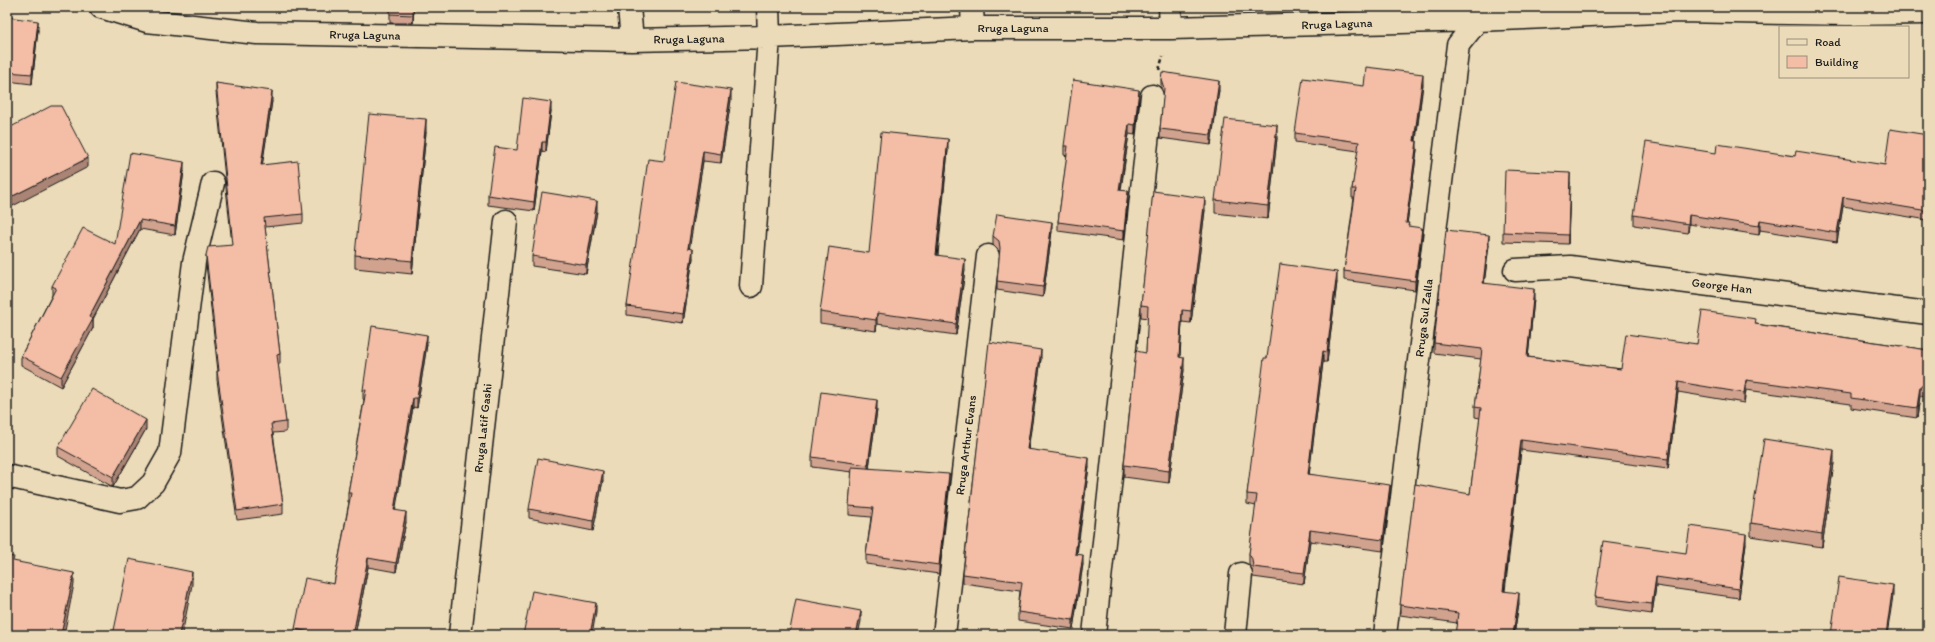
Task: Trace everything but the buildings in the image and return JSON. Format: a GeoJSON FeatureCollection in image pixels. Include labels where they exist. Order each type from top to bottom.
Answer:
{"type":"FeatureCollection","features":[{"type":"Feature","properties":{"kind":"street","name":"Rruga Laguna"},"geometry":{"type":"LineString","coordinates":[[101,7],[147,21],[257,33],[632,40],[769,37],[972,17],[1171,18],[1478,14],[1679,9],[1847,10],[1928,13]]}},
{"type":"Feature","properties":{"kind":"street"},"geometry":{"type":"LineString","coordinates":[[629,7],[632,40]]}},
{"type":"Feature","properties":{"kind":"street"},"geometry":{"type":"LineString","coordinates":[[751,286],[769,37],[768,7]]}},
{"type":"Feature","properties":{"kind":"street","name":"Rruga Sul Zalla"},"geometry":{"type":"LineString","coordinates":[[1385,635],[1458,45],[1478,14]]}},
{"type":"Feature","properties":{"kind":"street"},"geometry":{"type":"LineString","coordinates":[[1094,635],[1152,96]]}},
{"type":"Feature","properties":{"kind":"street"},"geometry":{"type":"LineString","coordinates":[[7,476],[120,502],[137,498],[153,483],[170,453],[194,262],[213,183]]}},
{"type":"Feature","properties":{"kind":"street","name":"Rruga Latif Gashi"},"geometry":{"type":"LineString","coordinates":[[460,635],[506,221]]}},
{"type":"Feature","properties":{"kind":"street","name":"Rruga Arthur Evans"},"geometry":{"type":"LineString","coordinates":[[944,635],[988,256]]}},
{"type":"Feature","properties":{"kind":"street","name":"George Han"},"geometry":{"type":"LineString","coordinates":[[1515,270],[1570,267],[1928,313]]}},
{"type":"Feature","properties":{"kind":"street"},"geometry":{"type":"LineString","coordinates":[[1235,635],[1241,574]]}},
{"type":"Feature","properties":{"kind":"path"},"geometry":{"type":"LineString","coordinates":[[1152,96],[1171,18]]}}]}
